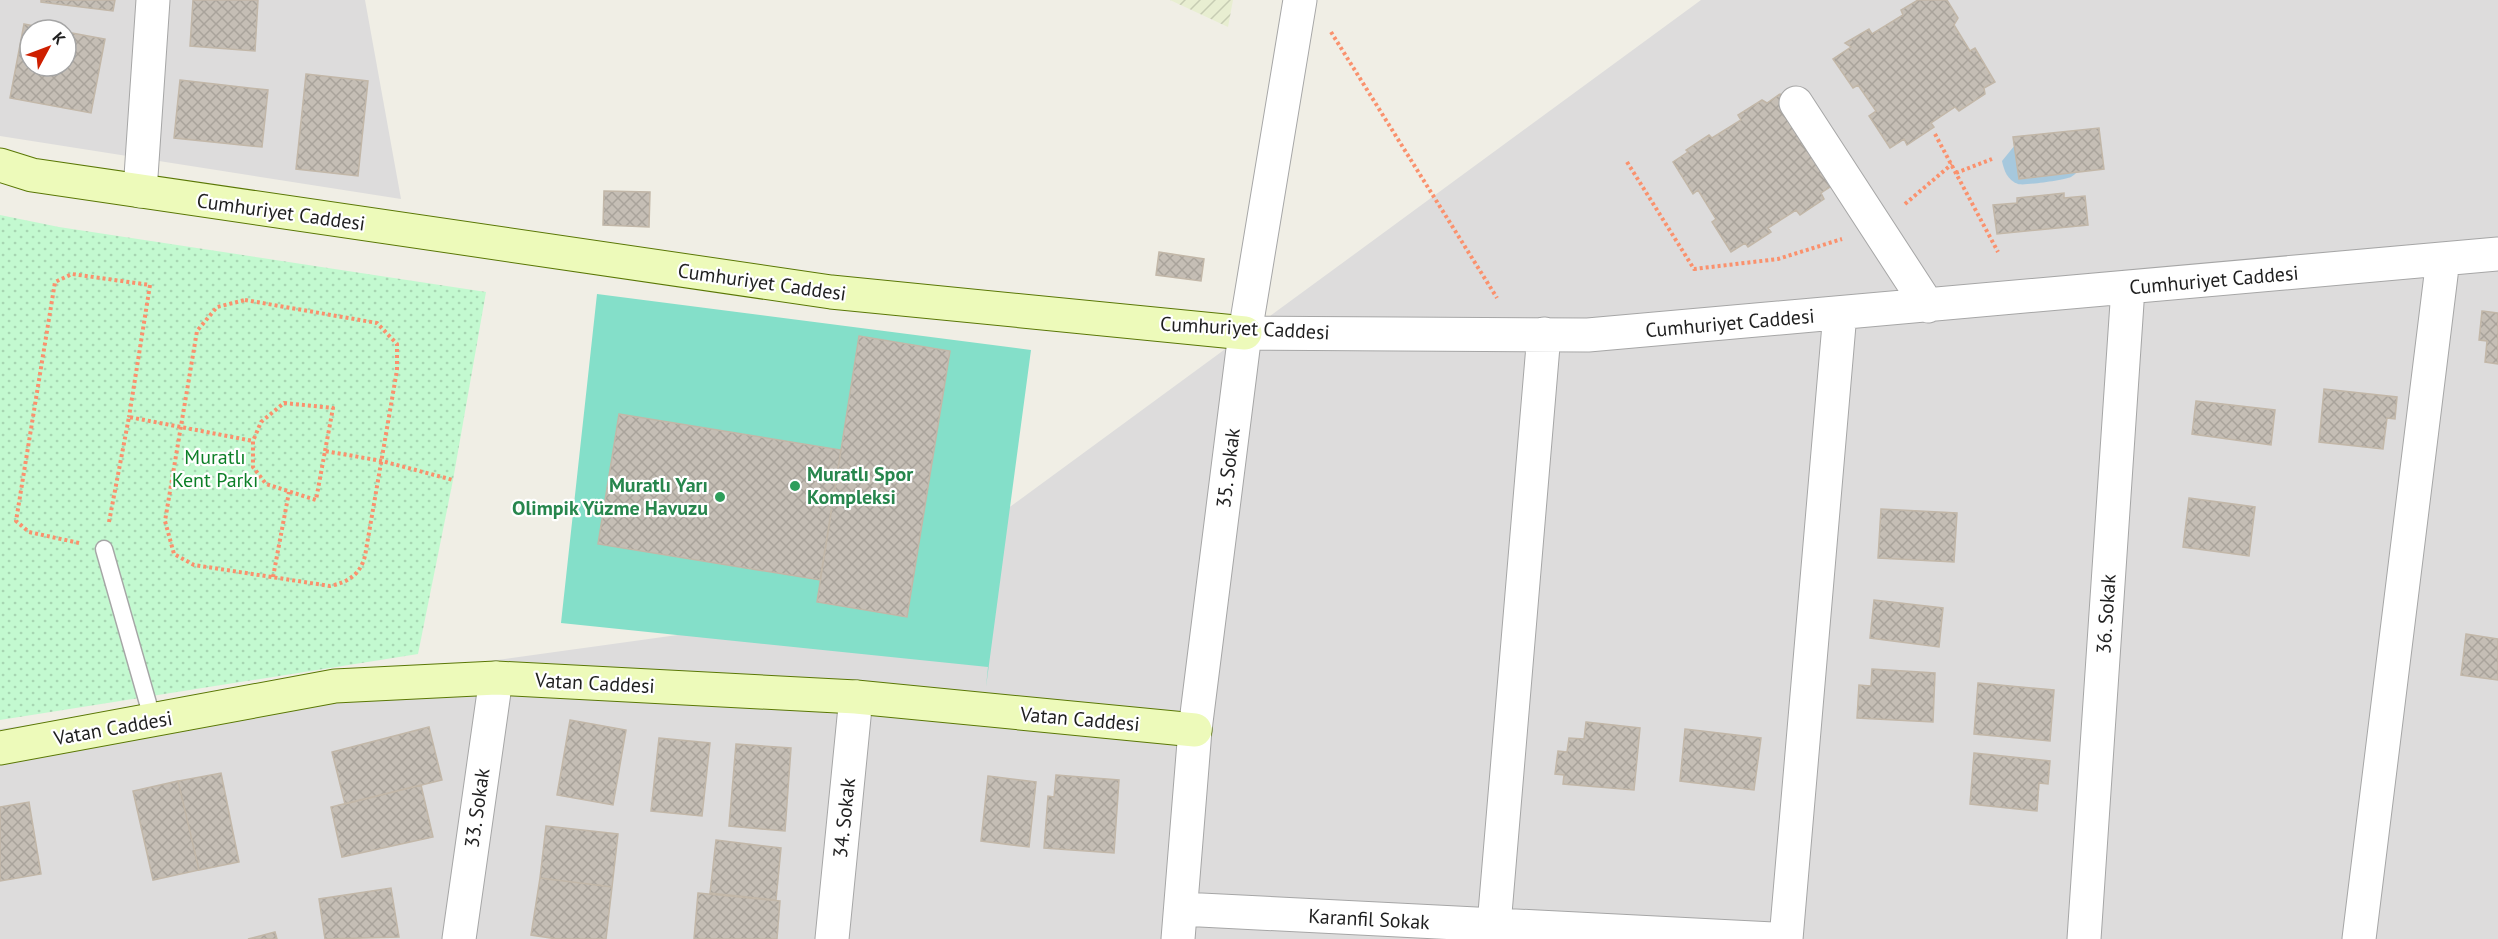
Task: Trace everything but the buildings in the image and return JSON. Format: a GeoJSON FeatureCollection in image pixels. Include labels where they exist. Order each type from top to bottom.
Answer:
{"type":"FeatureCollection","features":[{"type":"Feature","properties":{"kind":"street"},"geometry":{"type":"LineString","coordinates":[[140,191],[153,0]]}},
{"type":"Feature","properties":{"kind":"street","name":"35. Sokak"},"geometry":{"type":"LineString","coordinates":[[1179,924],[1194,730],[1245,333],[1300,0]]}},
{"type":"Feature","properties":{"kind":"street"},"geometry":{"type":"LineString","coordinates":[[1796,103],[1928,306]]}},
{"type":"Feature","properties":{"kind":"street","name":"Cumhuriyet Caddesi"},"geometry":{"type":"LineString","coordinates":[[0,165],[32,175],[831,292],[1245,333],[1588,335],[2498,254]]}},
{"type":"Feature","properties":{"kind":"street"},"geometry":{"type":"LineString","coordinates":[[2359,939],[2443,259]]}},
{"type":"Feature","properties":{"kind":"street","name":"36. Sokak"},"geometry":{"type":"LineString","coordinates":[[2084,939],[2128,288]]}},
{"type":"Feature","properties":{"kind":"street"},"geometry":{"type":"LineString","coordinates":[[1786,939],[1839,313]]}},
{"type":"Feature","properties":{"kind":"street"},"geometry":{"type":"LineString","coordinates":[[1494,925],[1532,334]]}},
{"type":"Feature","properties":{"kind":"street","name":"Vatan Caddesi"},"geometry":{"type":"LineString","coordinates":[[0,748],[335,686],[496,678],[856,697],[1194,730]]}},
{"type":"Feature","properties":{"kind":"street","name":"33. Sokak"},"geometry":{"type":"LineString","coordinates":[[459,939],[496,678]]}},
{"type":"Feature","properties":{"kind":"street","name":"34. Sokak"},"geometry":{"type":"LineString","coordinates":[[832,939],[856,697]]}},
{"type":"Feature","properties":{"kind":"street","name":"Karanfil Sokak"},"geometry":{"type":"LineString","coordinates":[[1179,924],[1494,925],[1773,939]]}},
{"type":"Feature","properties":{"kind":"lane"},"geometry":{"type":"LineString","coordinates":[[104,549],[153,721]]}},
{"type":"Feature","properties":{"kind":"path"},"geometry":{"type":"LineString","coordinates":[[1331,30],[1532,334]]}},
{"type":"Feature","properties":{"kind":"path"},"geometry":{"type":"LineString","coordinates":[[1935,134],[1998,252]]}},
{"type":"Feature","properties":{"kind":"path"},"geometry":{"type":"LineString","coordinates":[[1956,173],[1992,159]]}},
{"type":"Feature","properties":{"kind":"path"},"geometry":{"type":"LineString","coordinates":[[1627,162],[1694,269],[1778,259],[1878,228],[1952,164]]}},
{"type":"Feature","properties":{"kind":"path"},"geometry":{"type":"LineString","coordinates":[[72,274],[150,285],[129,417],[104,549],[29,532],[16,521],[56,282],[72,274]]}},
{"type":"Feature","properties":{"kind":"path"},"geometry":{"type":"LineString","coordinates":[[245,300],[377,323],[397,344],[397,370],[362,569],[344,583],[330,586],[194,565],[174,554],[165,520],[180,427],[197,331],[218,307],[245,300]]}},
{"type":"Feature","properties":{"kind":"path"},"geometry":{"type":"LineString","coordinates":[[284,403],[333,408],[316,500],[266,484],[253,467],[253,441],[261,422],[284,403]]}},
{"type":"Feature","properties":{"kind":"path"},"geometry":{"type":"LineString","coordinates":[[129,417],[253,441]]}},
{"type":"Feature","properties":{"kind":"path"},"geometry":{"type":"LineString","coordinates":[[325,451],[382,461],[453,480]]}},
{"type":"Feature","properties":{"kind":"path"},"geometry":{"type":"LineString","coordinates":[[273,577],[289,492]]}},
{"type":"Feature","properties":{"kind":"shaded area"},"geometry":{"type":"Polygon","coordinates":[[[0,0],[365,0],[401,199],[0,136],[0,0]]]}},
{"type":"Feature","properties":{"kind":"shaded area"},"geometry":{"type":"Polygon","coordinates":[[[1701,0],[2498,0],[2498,939],[0,939],[0,729],[872,608],[1701,0]]]}},
{"type":"Feature","properties":{"kind":"green space"},"geometry":{"type":"Polygon","coordinates":[[[1170,0],[1233,0],[1228,27],[1170,0]]]}},
{"type":"Feature","properties":{"kind":"green space","name":"Muratlı Kent Parkı"},"geometry":{"type":"Polygon","coordinates":[[[0,215],[59,227],[486,292],[453,480],[418,654],[0,720],[0,215]]]}},
{"type":"Feature","properties":{"kind":"green space","name":"Muratlı Spor Kompleksi"},"geometry":{"type":"Polygon","coordinates":[[[597,294],[1031,350],[986,687],[988,667],[561,623],[597,294]]]}},
{"type":"Feature","properties":{"kind":"water"},"geometry":{"type":"Polygon","coordinates":[[[2015,145],[2080,166],[2076,174],[2071,177],[2018,184],[2009,177],[2002,161],[2015,145]]]}},
{"type":"Feature","properties":{"kind":"place","name":"Muratlı Spor Kompleksi"},"geometry":{"type":"Point","coordinates":[795,486]}},
{"type":"Feature","properties":{"kind":"place","name":"Muratlı Yarı Olimpik Yüzme Havuzu"},"geometry":{"type":"Point","coordinates":[720,497]}}]}
